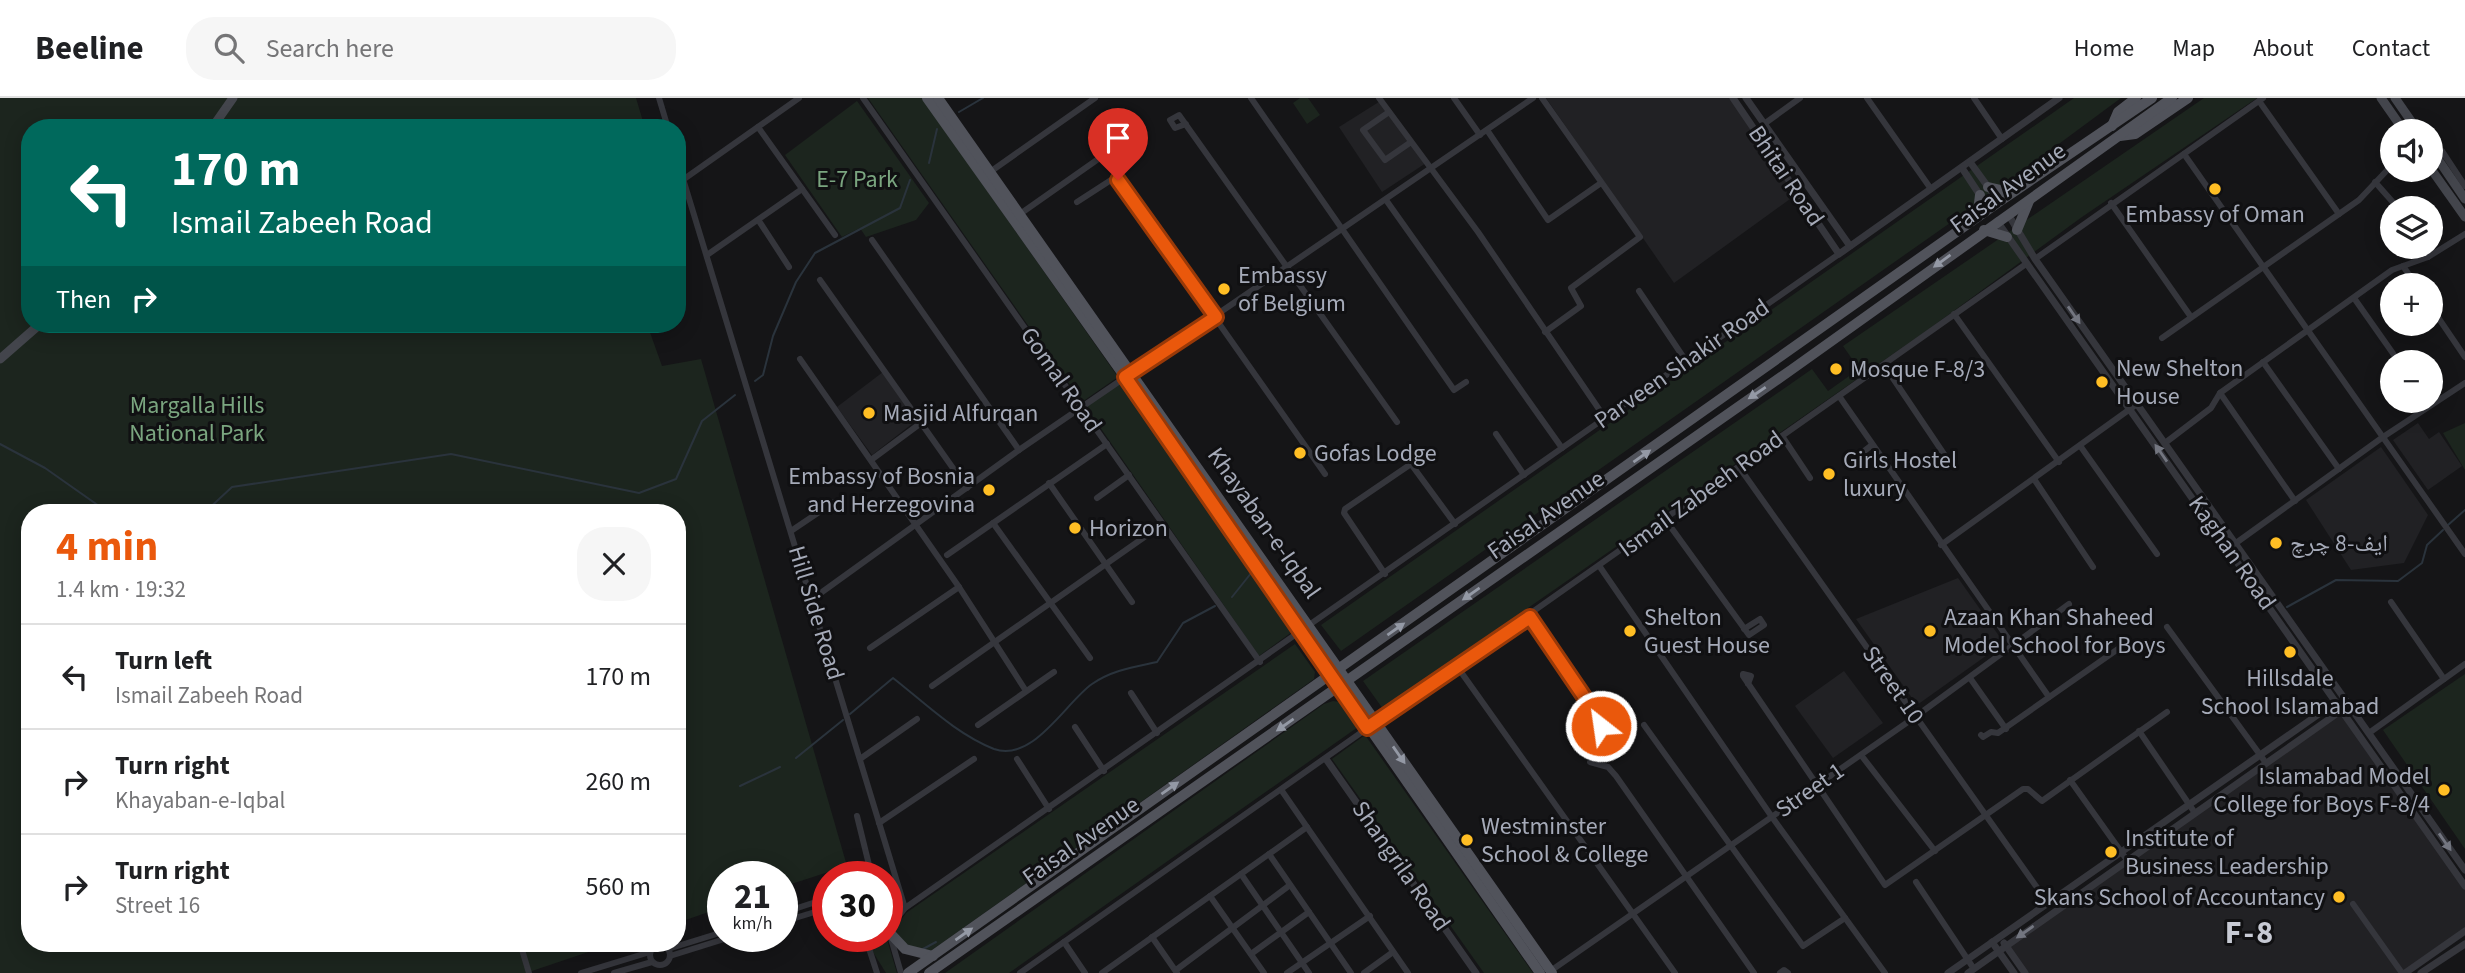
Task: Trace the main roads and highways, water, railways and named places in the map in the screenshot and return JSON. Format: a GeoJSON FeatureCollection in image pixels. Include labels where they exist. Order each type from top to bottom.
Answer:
{"type":"FeatureCollection","features":[{"type":"Feature","properties":{"kind":"main road"},"geometry":{"type":"LineString","coordinates":[[218,119],[233,98]]}},
{"type":"Feature","properties":{"kind":"main road","name":"Khayaban-e-Iqbal"},"geometry":{"type":"LineString","coordinates":[[927,98],[1129,374]]}},
{"type":"Feature","properties":{"kind":"main road","name":"Khayaban-e-Iqbal"},"geometry":{"type":"LineString","coordinates":[[938,98],[1353,700],[1547,972]]}},
{"type":"Feature","properties":{"kind":"main road","name":"Faisal Avenue"},"geometry":{"type":"LineString","coordinates":[[908,973],[1989,209],[2112,127],[2118,111],[2136,98]]}},
{"type":"Feature","properties":{"kind":"main road"},"geometry":{"type":"LineString","coordinates":[[2112,127],[2152,98]]}},
{"type":"Feature","properties":{"kind":"main road"},"geometry":{"type":"LineString","coordinates":[[2118,136],[2172,98]]}},
{"type":"Feature","properties":{"kind":"main road","name":"Faisal Avenue"},"geometry":{"type":"LineString","coordinates":[[929,973],[1791,370],[2075,165],[2118,136],[2135,134],[2188,98]]}},
{"type":"Feature","properties":{"kind":"main road"},"geometry":{"type":"LineString","coordinates":[[2381,98],[2396,119]]}},
{"type":"Feature","properties":{"kind":"main road"},"geometry":{"type":"LineString","coordinates":[[2395,98],[2410,119]]}},
{"type":"Feature","properties":{"kind":"main road"},"geometry":{"type":"LineString","coordinates":[[2068,155],[2075,165]]}},
{"type":"Feature","properties":{"kind":"main road"},"geometry":{"type":"LineString","coordinates":[[2443,166],[2465,199]]}},
{"type":"Feature","properties":{"kind":"main road"},"geometry":{"type":"LineString","coordinates":[[2440,182],[2465,217]]}},
{"type":"Feature","properties":{"kind":"main road"},"geometry":{"type":"LineString","coordinates":[[1971,223],[1984,191],[2022,187]]}},
{"type":"Feature","properties":{"kind":"main road"},"geometry":{"type":"LineString","coordinates":[[2017,230],[2031,198]]}},
{"type":"Feature","properties":{"kind":"main road"},"geometry":{"type":"LineString","coordinates":[[1984,230],[2007,237]]}},
{"type":"Feature","properties":{"kind":"main road"},"geometry":{"type":"LineString","coordinates":[[0,359],[30,333]]}},
{"type":"Feature","properties":{"kind":"main road"},"geometry":{"type":"LineString","coordinates":[[1799,345],[1799,355],[1808,358]]}},
{"type":"Feature","properties":{"kind":"main road"},"geometry":{"type":"LineString","coordinates":[[1781,358],[1793,360],[1791,370]]}},
{"type":"Feature","properties":{"kind":"main road"},"geometry":{"type":"LineString","coordinates":[[1312,688],[1321,674],[1320,651],[1341,659],[1363,651]]}},
{"type":"Feature","properties":{"kind":"main road"},"geometry":{"type":"LineString","coordinates":[[1322,699],[1335,697],[1353,700],[1356,680],[1370,664]]}},
{"type":"Feature","properties":{"kind":"main road"},"geometry":{"type":"LineString","coordinates":[[903,947],[933,956]]}},
{"type":"Feature","properties":{"kind":"main road"},"geometry":{"type":"LineString","coordinates":[[939,973],[950,958]]}},
{"type":"Feature","properties":{"kind":"waterway"},"geometry":{"type":"LineString","coordinates":[[959,112],[983,98]]}},
{"type":"Feature","properties":{"kind":"waterway"},"geometry":{"type":"LineString","coordinates":[[929,163],[937,129]]}},
{"type":"Feature","properties":{"kind":"waterway"},"geometry":{"type":"LineString","coordinates":[[755,381],[763,375],[773,336],[796,282],[815,253],[900,208],[910,180]]}},
{"type":"Feature","properties":{"kind":"waterway"},"geometry":{"type":"LineString","coordinates":[[214,504],[232,487],[451,454],[639,493],[676,479],[702,421],[735,395]]}},
{"type":"Feature","properties":{"kind":"waterway"},"geometry":{"type":"LineString","coordinates":[[0,444],[45,468],[96,504]]}},
{"type":"Feature","properties":{"kind":"waterway"},"geometry":{"type":"LineString","coordinates":[[2448,525],[2465,510]]}},
{"type":"Feature","properties":{"kind":"waterway"},"geometry":{"type":"LineString","coordinates":[[2287,607],[2336,580],[2398,581],[2422,563],[2427,545],[2443,530]]}},
{"type":"Feature","properties":{"kind":"waterway"},"geometry":{"type":"LineString","coordinates":[[1232,597],[1252,572]]}},
{"type":"Feature","properties":{"kind":"waterway"},"geometry":{"type":"LineString","coordinates":[[850,714],[893,678],[941,717],[980,743],[1008,751],[1022,747],[1048,728],[1092,684],[1115,672],[1157,662],[1183,623],[1215,606]]}},
{"type":"Feature","properties":{"kind":"waterway"},"geometry":{"type":"LineString","coordinates":[[796,758],[843,720]]}},
{"type":"Feature","properties":{"kind":"waterway"},"geometry":{"type":"LineString","coordinates":[[740,786],[780,767]]}},
{"type":"Feature","properties":{"kind":"waterway"},"geometry":{"type":"LineString","coordinates":[[923,949],[936,942]]}},
{"type":"Feature","properties":{"kind":"place","name":"Embassy of Oman"},"geometry":{"type":"Point","coordinates":[2215,189]}},
{"type":"Feature","properties":{"kind":"place","name":"Embassy of Belgium"},"geometry":{"type":"Point","coordinates":[1224,289]}},
{"type":"Feature","properties":{"kind":"place","name":"Mosque F-8/3"},"geometry":{"type":"Point","coordinates":[1836,369]}},
{"type":"Feature","properties":{"kind":"place","name":"New Shelton House"},"geometry":{"type":"Point","coordinates":[2102,382]}},
{"type":"Feature","properties":{"kind":"place","name":"Masjid Alfurqan"},"geometry":{"type":"Point","coordinates":[869,413]}},
{"type":"Feature","properties":{"kind":"place","name":"Gofas Lodge"},"geometry":{"type":"Point","coordinates":[1300,453]}},
{"type":"Feature","properties":{"kind":"place","name":"Girls Hostel luxury"},"geometry":{"type":"Point","coordinates":[1829,474]}},
{"type":"Feature","properties":{"kind":"place","name":"Embassy of Bosnia and Herzegovina"},"geometry":{"type":"Point","coordinates":[989,490]}},
{"type":"Feature","properties":{"kind":"place","name":"Horizon"},"geometry":{"type":"Point","coordinates":[1075,528]}},
{"type":"Feature","properties":{"kind":"place","name":"ایف-8 چرچ"},"geometry":{"type":"Point","coordinates":[2276,543]}},
{"type":"Feature","properties":{"kind":"place","name":"Shelton Guest House"},"geometry":{"type":"Point","coordinates":[1630,631]}},
{"type":"Feature","properties":{"kind":"place","name":"Azaan Khan Shaheed Model School for Boys"},"geometry":{"type":"Point","coordinates":[1930,631]}},
{"type":"Feature","properties":{"kind":"place","name":"Hillsdale School Islamabad"},"geometry":{"type":"Point","coordinates":[2290,652]}},
{"type":"Feature","properties":{"kind":"place","name":"Islamabad Model College for Boys F-8/4"},"geometry":{"type":"Point","coordinates":[2444,790]}},
{"type":"Feature","properties":{"kind":"place","name":"Westminster School & College"},"geometry":{"type":"Point","coordinates":[1467,840]}},
{"type":"Feature","properties":{"kind":"place","name":"Institute of Business Leadership"},"geometry":{"type":"Point","coordinates":[2111,852]}},
{"type":"Feature","properties":{"kind":"place","name":"Skans School of Accountancy"},"geometry":{"type":"Point","coordinates":[2339,897]}},
{"type":"Feature","properties":{"kind":"district","name":"F-8"},"geometry":{"type":"Point","coordinates":[2250,933]}},
{"type":"Feature","properties":{"kind":"park label","name":"E-7 Park"},"geometry":{"type":"Point","coordinates":[857,179]}},
{"type":"Feature","properties":{"kind":"park label","name":"Margalla Hills National Park"},"geometry":{"type":"Point","coordinates":[197,419]}}]}
